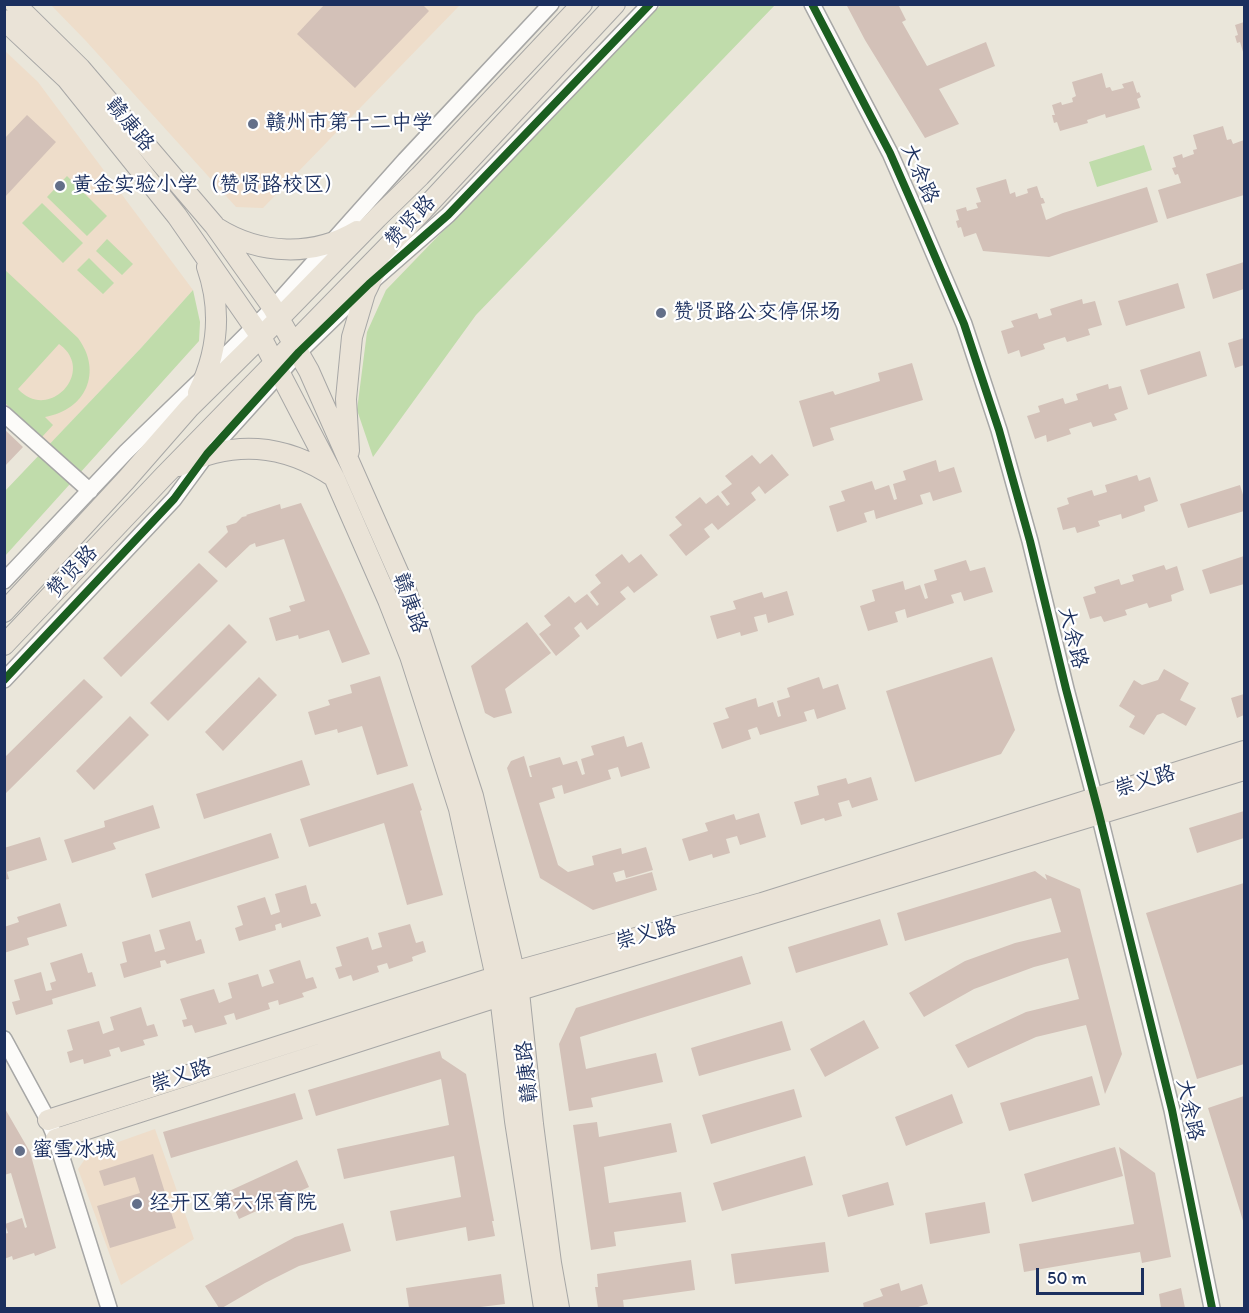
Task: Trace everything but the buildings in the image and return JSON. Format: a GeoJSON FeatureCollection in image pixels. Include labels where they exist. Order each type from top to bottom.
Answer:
{"type":"FeatureCollection","features":[{"type":"Feature","properties":{"kind":"main road","name":"赣康路"},"geometry":{"type":"LineString","coordinates":[[15,4],[80,68],[214,225],[276,313],[309,372],[406,590],[473,796],[515,972],[510,994],[515,1121],[544,1308]]}},
{"type":"Feature","properties":{"kind":"main road","name":"赞贤路"},"geometry":{"type":"LineString","coordinates":[[4,612],[126,480],[257,332],[420,176],[582,4]]}},
{"type":"Feature","properties":{"kind":"main road","name":"赞贤路"},"geometry":{"type":"LineString","coordinates":[[4,645],[164,476],[296,348],[615,4]]}},
{"type":"Feature","properties":{"kind":"main road","name":"赣康路"},"geometry":{"type":"LineString","coordinates":[[4,20],[67,79],[177,216],[257,332],[334,477],[388,600],[410,656],[459,809],[495,977],[510,994],[535,1136],[559,1308]]}},
{"type":"Feature","properties":{"kind":"main road"},"geometry":{"type":"LineString","coordinates":[[214,225],[227,234],[257,246],[273,249],[305,249],[331,243],[350,235],[377,218]]}},
{"type":"Feature","properties":{"kind":"main road"},"geometry":{"type":"LineString","coordinates":[[350,463],[346,399],[352,337],[369,284],[385,253],[409,225]]}},
{"type":"Feature","properties":{"kind":"main road"},"geometry":{"type":"LineString","coordinates":[[189,408],[206,375],[216,334],[215,299],[208,269],[194,241]]}},
{"type":"Feature","properties":{"kind":"main road"},"geometry":{"type":"LineString","coordinates":[[164,476],[177,466],[207,454],[255,448],[288,454],[334,477]]}},
{"type":"Feature","properties":{"kind":"main road","name":"崇义路"},"geometry":{"type":"LineString","coordinates":[[56,1139],[1097,806],[1245,751]]}},
{"type":"Feature","properties":{"kind":"main road","name":"崇义路"},"geometry":{"type":"LineString","coordinates":[[48,1120],[495,977],[1097,806],[1245,770]]}},
{"type":"Feature","properties":{"kind":"street"},"geometry":{"type":"LineString","coordinates":[[276,313],[331,243],[551,4]]}},
{"type":"Feature","properties":{"kind":"street"},"geometry":{"type":"LineString","coordinates":[[296,348],[448,215],[650,4]]}},
{"type":"Feature","properties":{"kind":"street","name":"大余路"},"geometry":{"type":"LineString","coordinates":[[812,4],[890,153],[963,324],[999,430],[1030,541],[1172,1110],[1212,1308]]}},
{"type":"Feature","properties":{"kind":"street"},"geometry":{"type":"LineString","coordinates":[[4,580],[126,452],[206,375],[257,332]]}},
{"type":"Feature","properties":{"kind":"street"},"geometry":{"type":"LineString","coordinates":[[4,680],[174,499],[277,367]]}},
{"type":"Feature","properties":{"kind":"street"},"geometry":{"type":"LineString","coordinates":[[4,414],[90,491]]}},
{"type":"Feature","properties":{"kind":"street"},"geometry":{"type":"LineString","coordinates":[[4,1040],[56,1139],[109,1308]]}},
{"type":"Feature","properties":{"kind":"shaded area","name":"赣州市第十二中学"},"geometry":{"type":"Polygon","coordinates":[[[51,5],[460,5],[263,208],[236,207],[51,5]]]}},
{"type":"Feature","properties":{"kind":"shaded area","name":"黄金实验小学（赞贤路校区）"},"geometry":{"type":"Polygon","coordinates":[[[4,50],[38,82],[193,290],[46,448],[5,408],[4,50]]]}},
{"type":"Feature","properties":{"kind":"shaded area","name":"经开区第六保育院"},"geometry":{"type":"Polygon","coordinates":[[[155,1129],[194,1239],[121,1285],[78,1169],[90,1152],[155,1129]]]}},
{"type":"Feature","properties":{"kind":"green space"},"geometry":{"type":"Polygon","coordinates":[[[661,5],[775,5],[476,315],[373,457],[357,410],[367,332],[386,290],[661,5]]]}},
{"type":"Feature","properties":{"kind":"green space"},"geometry":{"type":"Polygon","coordinates":[[[1144,145],[1152,170],[1097,187],[1089,162],[1144,145]]]}},
{"type":"Feature","properties":{"kind":"green space"},"geometry":{"type":"Polygon","coordinates":[[[67,176],[107,216],[87,236],[47,197],[67,176]]]}},
{"type":"Feature","properties":{"kind":"green space"},"geometry":{"type":"Polygon","coordinates":[[[42,203],[83,243],[63,263],[22,223],[42,203]]]}},
{"type":"Feature","properties":{"kind":"green space"},"geometry":{"type":"Polygon","coordinates":[[[107,239],[133,264],[122,275],[96,251],[107,239]]]}},
{"type":"Feature","properties":{"kind":"green space"},"geometry":{"type":"Polygon","coordinates":[[[89,258],[114,283],[103,294],[77,270],[89,258]]]}},
{"type":"Feature","properties":{"kind":"green space"},"geometry":{"type":"Polygon","coordinates":[[[4,269],[78,338],[89,364],[86,388],[80,398],[59,413],[45,417],[53,425],[41,438],[5,403],[4,269]],[[59,344],[18,389],[30,398],[43,400],[55,397],[71,379],[73,367],[69,355],[59,344]]]}},
{"type":"Feature","properties":{"kind":"green space"},"geometry":{"type":"Polygon","coordinates":[[[193,290],[200,322],[199,341],[5,556],[4,492],[193,290]]]}},
{"type":"Feature","properties":{"kind":"cycle path"},"geometry":{"type":"LineString","coordinates":[[4,680],[174,499],[207,454],[299,352],[369,284],[448,215],[650,4]]}},
{"type":"Feature","properties":{"kind":"cycle path"},"geometry":{"type":"LineString","coordinates":[[812,4],[890,153],[919,219],[964,324],[999,430],[1030,541],[1172,1110],[1212,1308]]}},
{"type":"Feature","properties":{"kind":"place","name":"赣州市第十二中学"},"geometry":{"type":"Point","coordinates":[253,124]}},
{"type":"Feature","properties":{"kind":"place","name":"黄金实验小学（赞贤路校区）"},"geometry":{"type":"Point","coordinates":[60,186]}},
{"type":"Feature","properties":{"kind":"place","name":"赞贤路公交停保场"},"geometry":{"type":"Point","coordinates":[661,313]}},
{"type":"Feature","properties":{"kind":"place","name":"蜜雪冰城"},"geometry":{"type":"Point","coordinates":[20,1151]}},
{"type":"Feature","properties":{"kind":"place","name":"经开区第六保育院"},"geometry":{"type":"Point","coordinates":[137,1204]}}]}
